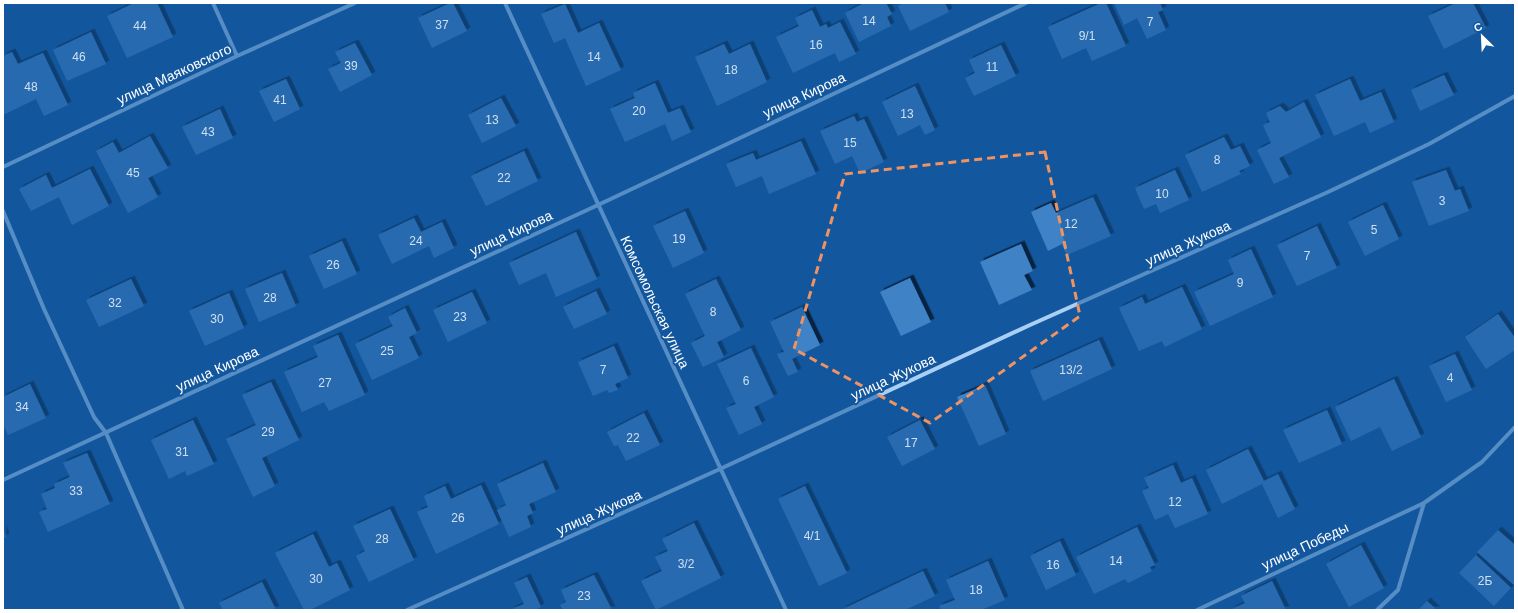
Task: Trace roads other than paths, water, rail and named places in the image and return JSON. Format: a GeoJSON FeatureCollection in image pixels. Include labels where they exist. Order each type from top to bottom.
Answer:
{"type":"FeatureCollection","features":[{"type":"Feature","properties":{"kind":"street"},"geometry":{"type":"LineString","coordinates":[[213,3],[237,56]]}},
{"type":"Feature","properties":{"kind":"street","name":"улица Маяковского"},"geometry":{"type":"LineString","coordinates":[[3,167],[237,56],[355,3]]}},
{"type":"Feature","properties":{"kind":"street","name":"Комсомольская улица"},"geometry":{"type":"LineString","coordinates":[[506,3],[786,610]]}},
{"type":"Feature","properties":{"kind":"street","name":"улица Кирова"},"geometry":{"type":"LineString","coordinates":[[3,480],[598,205],[1026,3]]}},
{"type":"Feature","properties":{"kind":"street","name":"улица Жукова"},"geometry":{"type":"LineString","coordinates":[[407,610],[720,469],[1030,325],[1328,192],[1429,144],[1515,96]]}},
{"type":"Feature","properties":{"kind":"street"},"geometry":{"type":"LineString","coordinates":[[3,211],[44,308],[91,410],[106,433],[183,610]]}},
{"type":"Feature","properties":{"kind":"street","name":"улица Победы"},"geometry":{"type":"LineString","coordinates":[[1197,610],[1424,503],[1482,462],[1515,427]]}},
{"type":"Feature","properties":{"kind":"street"},"geometry":{"type":"LineString","coordinates":[[1377,610],[1398,590],[1424,503]]}}]}
